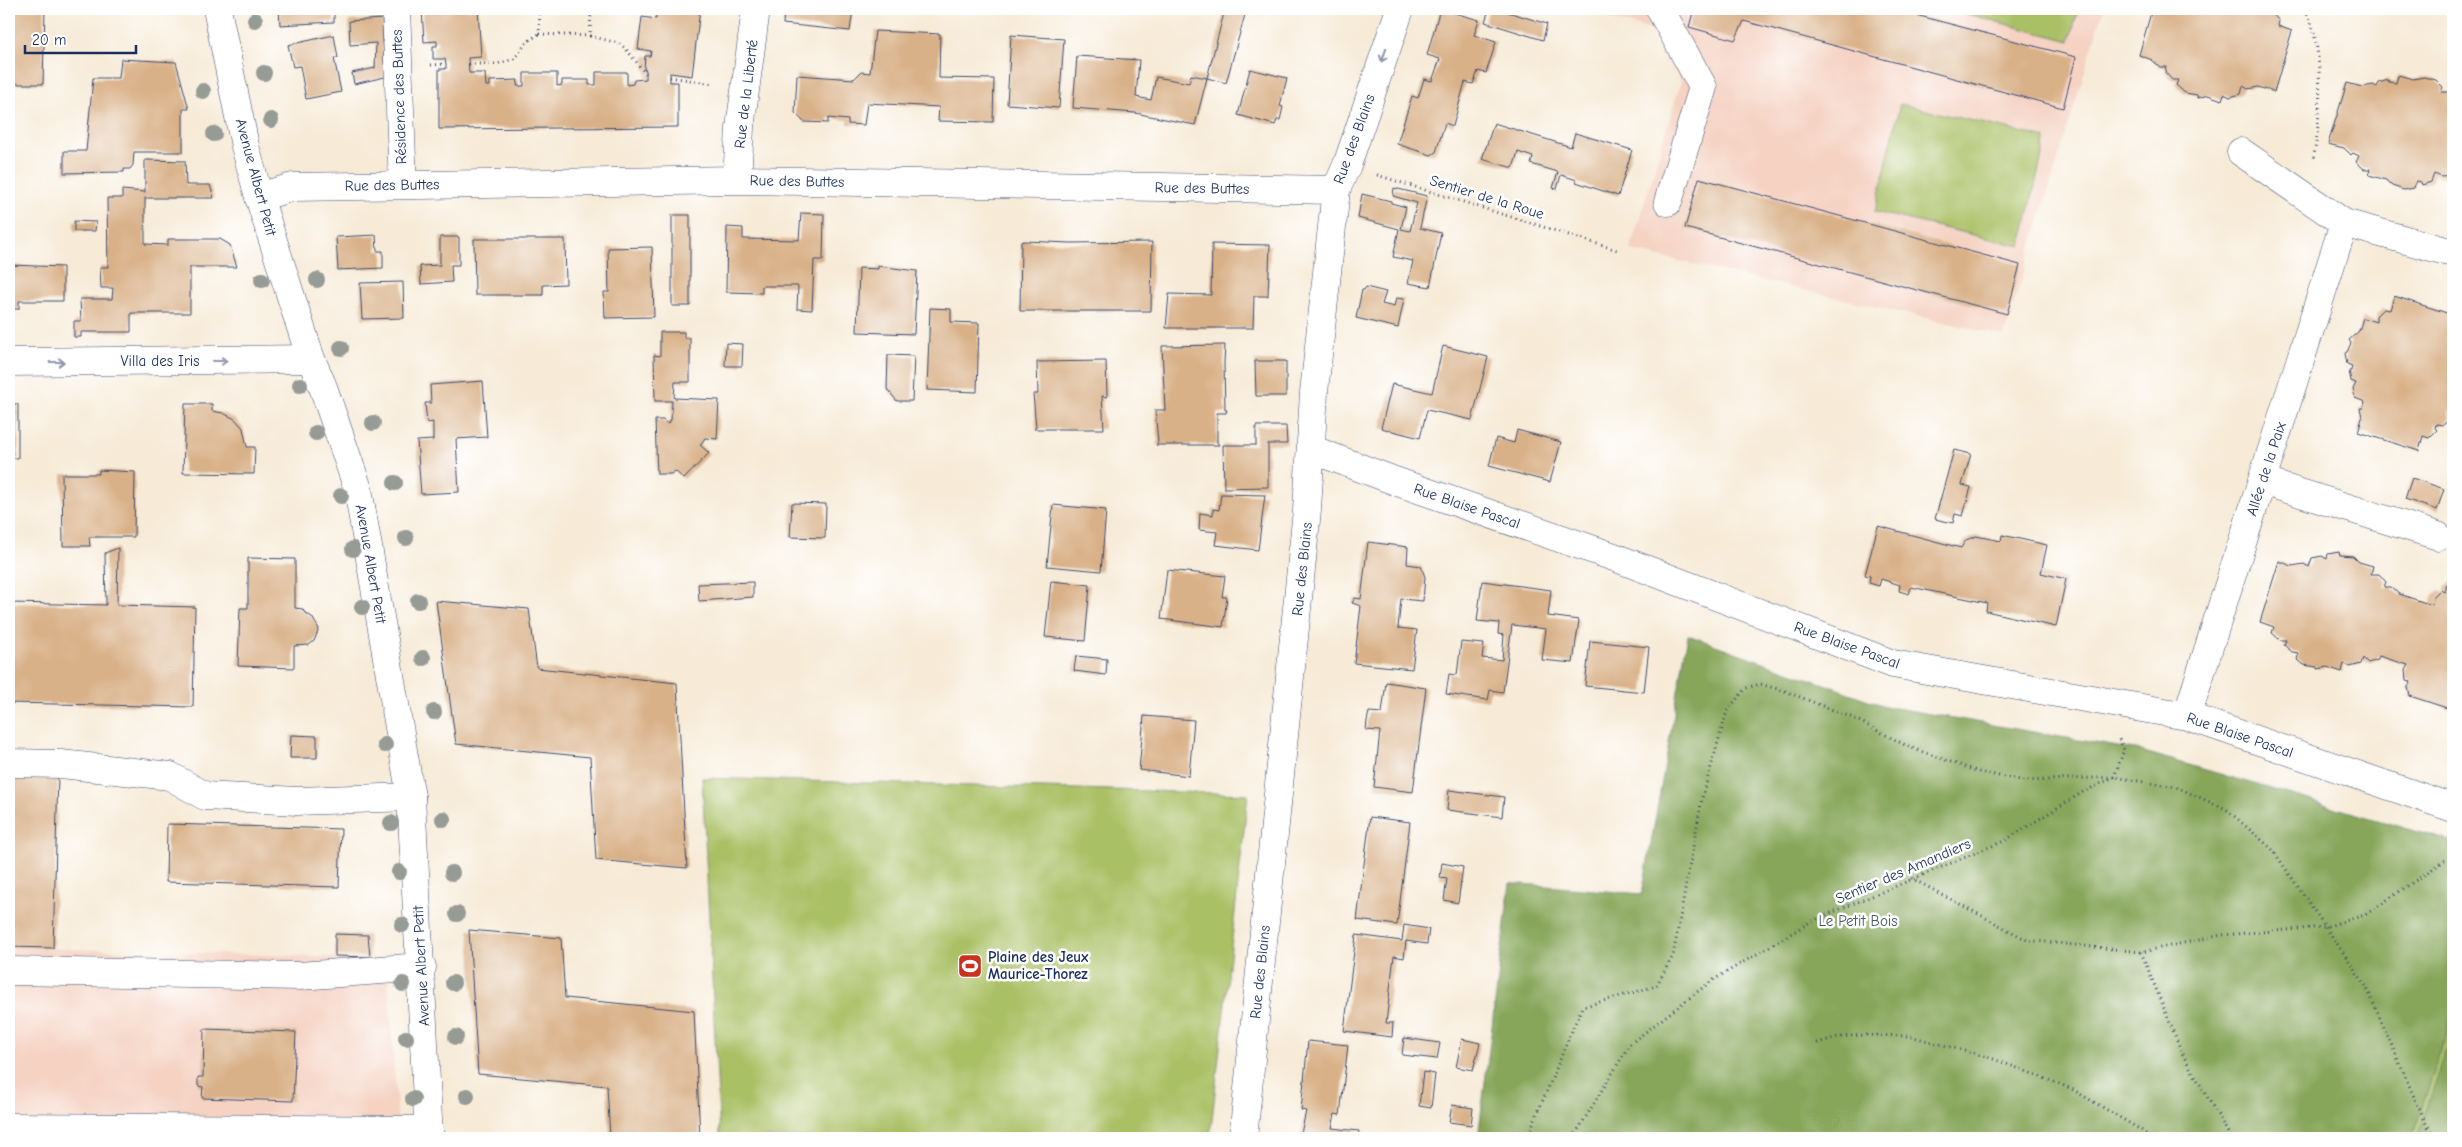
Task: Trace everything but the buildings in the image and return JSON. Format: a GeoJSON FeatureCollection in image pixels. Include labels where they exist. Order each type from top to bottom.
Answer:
{"type":"FeatureCollection","features":[{"type":"Feature","properties":{"kind":"street","name":"Avenue Albert Petit"},"geometry":{"type":"LineString","coordinates":[[217,9],[245,146],[259,197],[311,359],[323,387],[358,489],[411,797],[422,968],[429,1134]]}},
{"type":"Feature","properties":{"kind":"street","name":"Résidence des Buttes"},"geometry":{"type":"LineString","coordinates":[[396,9],[403,185]]}},
{"type":"Feature","properties":{"kind":"street","name":"Rue de la Liberté"},"geometry":{"type":"LineString","coordinates":[[737,180],[740,128],[756,9]]}},
{"type":"Feature","properties":{"kind":"street","name":"Rue des Blains"},"geometry":{"type":"LineString","coordinates":[[1243,1138],[1308,510],[1314,392],[1336,190],[1347,165],[1400,9]]}},
{"type":"Feature","properties":{"kind":"street"},"geometry":{"type":"LineString","coordinates":[[1660,9],[1702,87],[1668,202]]}},
{"type":"Feature","properties":{"kind":"street"},"geometry":{"type":"LineString","coordinates":[[2241,152],[2344,223],[2453,253]]}},
{"type":"Feature","properties":{"kind":"street","name":"Rue des Buttes"},"geometry":{"type":"LineString","coordinates":[[259,197],[293,187],[737,180],[1336,190]]}},
{"type":"Feature","properties":{"kind":"street","name":"Allée de la Paix"},"geometry":{"type":"LineString","coordinates":[[2187,716],[2344,223]]}},
{"type":"Feature","properties":{"kind":"street","name":"Villa des Iris"},"geometry":{"type":"LineString","coordinates":[[9,362],[311,359]]}},
{"type":"Feature","properties":{"kind":"street","name":"Rue Blaise Pascal"},"geometry":{"type":"LineString","coordinates":[[1311,450],[1614,557],[1893,664],[2187,716],[2453,808]]}},
{"type":"Feature","properties":{"kind":"street"},"geometry":{"type":"LineString","coordinates":[[2262,481],[2438,536]]}},
{"type":"Feature","properties":{"kind":"street"},"geometry":{"type":"LineString","coordinates":[[9,763],[61,764],[170,776],[205,796],[297,801],[411,797]]}},
{"type":"Feature","properties":{"kind":"street"},"geometry":{"type":"LineString","coordinates":[[9,971],[299,976],[422,968]]}},
{"type":"Feature","properties":{"kind":"street"},"geometry":{"type":"LineString","coordinates":[[9,1127],[429,1134]]}},
{"type":"Feature","properties":{"kind":"path"},"geometry":{"type":"LineString","coordinates":[[539,34],[540,9]]}},
{"type":"Feature","properties":{"kind":"path"},"geometry":{"type":"LineString","coordinates":[[590,36],[591,9]]}},
{"type":"Feature","properties":{"kind":"path"},"geometry":{"type":"LineString","coordinates":[[2305,9],[2309,15],[2316,50],[2320,103],[2318,133],[2306,195]]}},
{"type":"Feature","properties":{"kind":"path"},"geometry":{"type":"LineString","coordinates":[[2449,9],[2453,10]]}},
{"type":"Feature","properties":{"kind":"path"},"geometry":{"type":"LineString","coordinates":[[469,64],[497,64],[514,59],[527,42],[539,34],[590,36],[618,43],[626,49],[646,74]]}},
{"type":"Feature","properties":{"kind":"path"},"geometry":{"type":"LineString","coordinates":[[670,77],[745,88]]}},
{"type":"Feature","properties":{"kind":"path","name":"Sentier de la Roue"},"geometry":{"type":"LineString","coordinates":[[1347,165],[1620,251]]}},
{"type":"Feature","properties":{"kind":"path"},"geometry":{"type":"LineString","coordinates":[[1527,1138],[1582,1007],[1656,986],[1673,956],[1702,798],[1727,711],[1746,688],[1760,684],[1785,690],[1853,718],[1909,747],[1979,772],[2025,781],[2114,777],[2176,787],[2226,809],[2272,849],[2366,986],[2425,1122],[2436,1138]]}},
{"type":"Feature","properties":{"kind":"path"},"geometry":{"type":"LineString","coordinates":[[2112,737],[2121,739],[2124,750],[2114,777]]}},
{"type":"Feature","properties":{"kind":"path","name":"Sentier des Amandiers"},"geometry":{"type":"LineString","coordinates":[[1574,1138],[1630,1044],[1703,988],[1812,921],[1911,878],[2004,841],[2083,792],[2114,777]]}},
{"type":"Feature","properties":{"kind":"path"},"geometry":{"type":"LineString","coordinates":[[1911,878],[2027,940],[2141,952],[2222,935],[2325,927],[2365,915],[2453,855]]}},
{"type":"Feature","properties":{"kind":"path"},"geometry":{"type":"LineString","coordinates":[[2141,952],[2183,1055],[2231,1138]]}},
{"type":"Feature","properties":{"kind":"path"},"geometry":{"type":"LineString","coordinates":[[1817,1043],[1838,1037],[1864,1035],[1910,1036],[1991,1058],[2070,1088],[2141,1130],[2151,1138]]}},
{"type":"Feature","properties":{"kind":"shaded area"},"geometry":{"type":"Polygon","coordinates":[[[1613,9],[2104,9],[2004,336],[1630,250],[1681,81],[1656,31],[1611,19],[1613,9]]]}},
{"type":"Feature","properties":{"kind":"shaded area"},"geometry":{"type":"Polygon","coordinates":[[[9,947],[387,959],[399,1138],[9,1138],[9,947]]]}},
{"type":"Feature","properties":{"kind":"green space"},"geometry":{"type":"Polygon","coordinates":[[[1948,9],[2078,9],[2070,41],[1948,9]]]}},
{"type":"Feature","properties":{"kind":"green space"},"geometry":{"type":"Polygon","coordinates":[[[1900,104],[2046,138],[2021,246],[1875,212],[1900,104]]]}},
{"type":"Feature","properties":{"kind":"green space","name":"Le Petit Bois"},"geometry":{"type":"Polygon","coordinates":[[[1688,635],[1885,706],[2141,751],[2453,842],[2453,1012],[2412,1138],[1478,1138],[1510,883],[1642,894],[1688,635]]]}},
{"type":"Feature","properties":{"kind":"green space","name":"Plaine des Jeux Maurice-Thorez"},"geometry":{"type":"Polygon","coordinates":[[[702,778],[1248,794],[1210,1138],[720,1138],[702,778]]]}},
{"type":"Feature","properties":{"kind":"green space"},"geometry":{"type":"Polygon","coordinates":[[[2453,1012],[2453,1138],[2412,1138],[2453,1012]]]}},
{"type":"Feature","properties":{"kind":"green space"},"geometry":{"type":"Polygon","coordinates":[[[2453,1036],[2453,1138],[2417,1138],[2448,1046],[2453,1036]]]}},
{"type":"Feature","properties":{"kind":"place","name":"Plaine des Jeux Maurice-Thorez"},"geometry":{"type":"Point","coordinates":[970,966]}}]}
